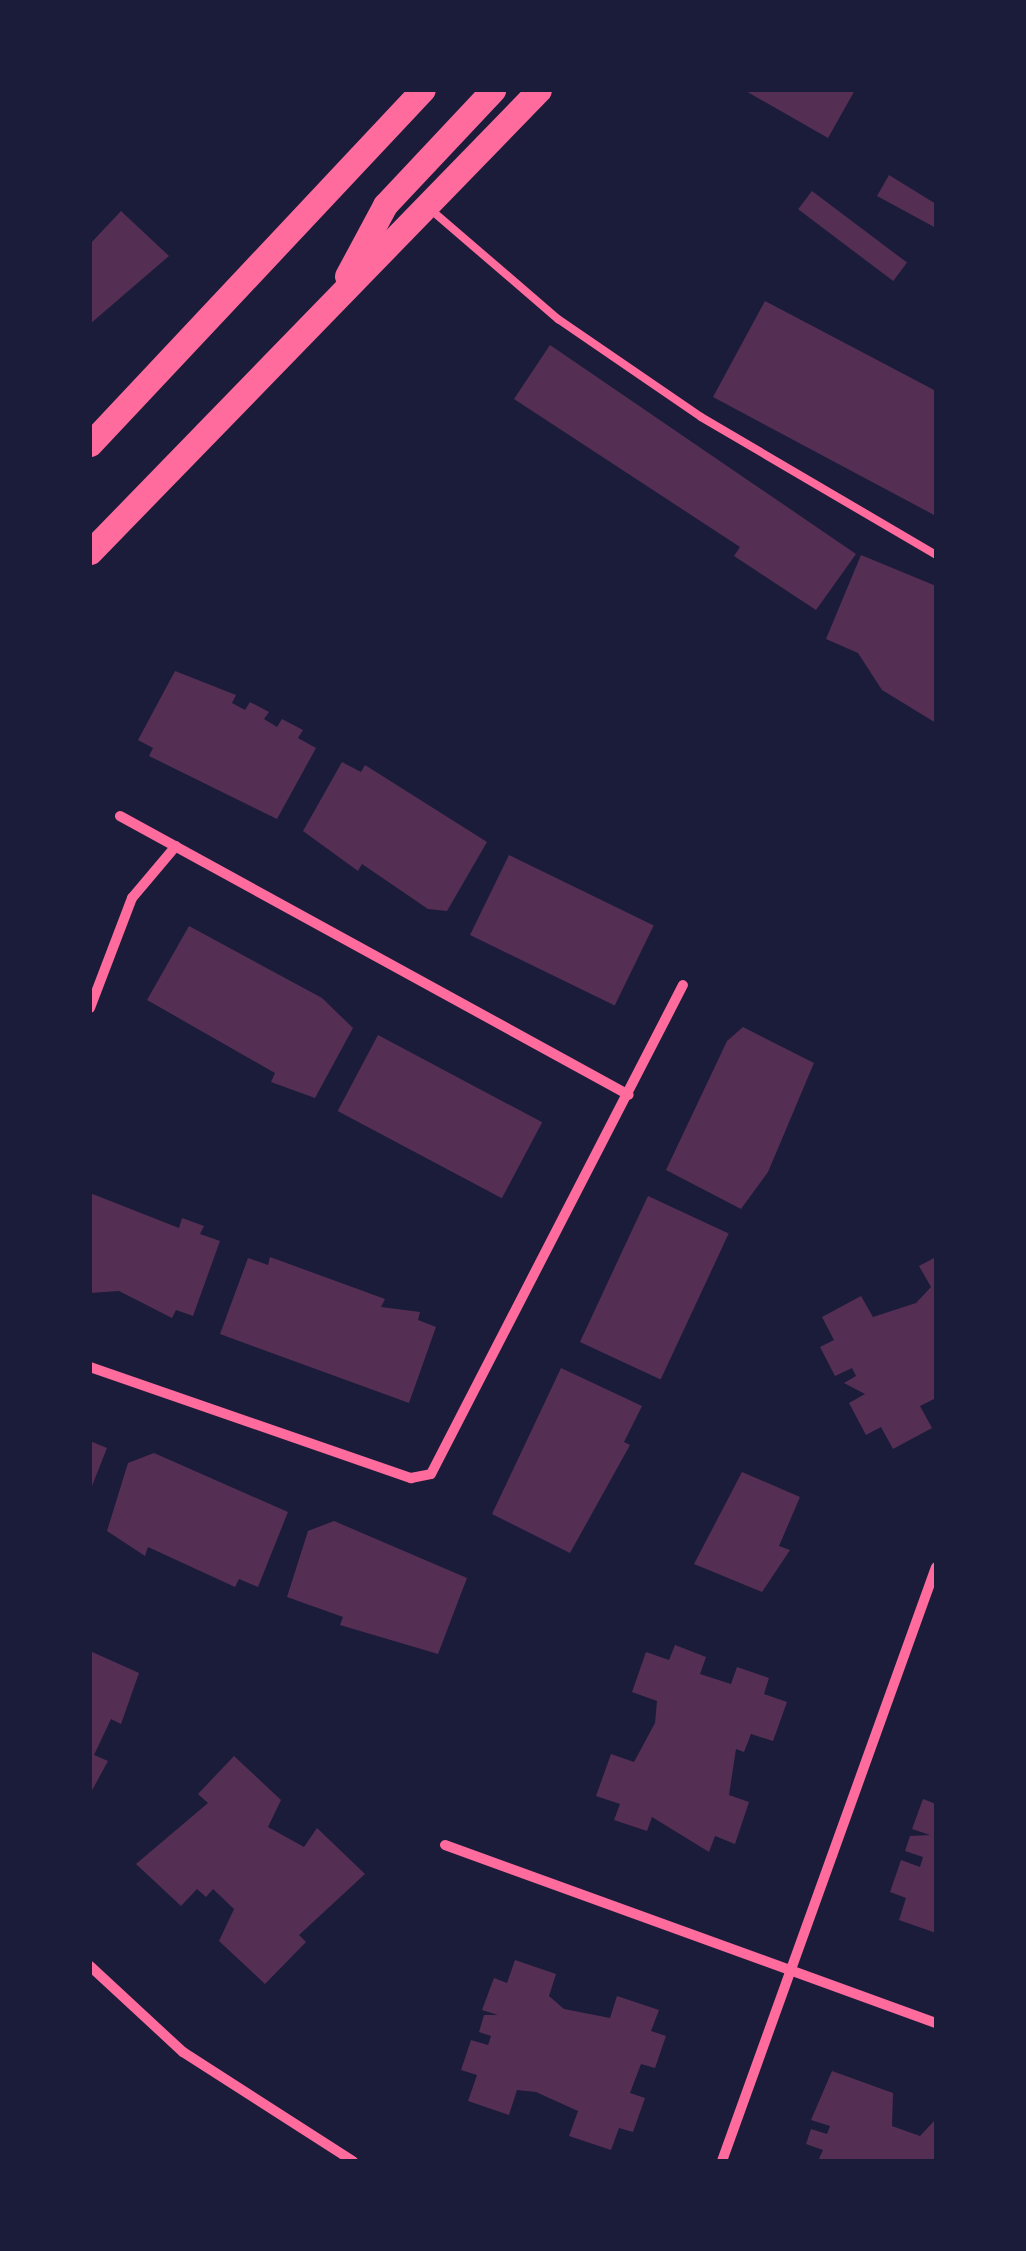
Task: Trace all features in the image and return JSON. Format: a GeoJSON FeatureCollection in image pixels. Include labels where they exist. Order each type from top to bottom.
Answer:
{"type":"FeatureCollection","features":[{"type":"Feature","properties":{"kind":"main road"},"geometry":{"type":"LineString","coordinates":[[90,444],[423,90]]}},
{"type":"Feature","properties":{"kind":"main road"},"geometry":{"type":"LineString","coordinates":[[333,303],[384,205],[493,90]]}},
{"type":"Feature","properties":{"kind":"main road"},"geometry":{"type":"LineString","coordinates":[[90,552],[539,90]]}},
{"type":"Feature","properties":{"kind":"street"},"geometry":{"type":"LineString","coordinates":[[120,816],[629,1095]]}},
{"type":"Feature","properties":{"kind":"street"},"geometry":{"type":"LineString","coordinates":[[90,1008],[132,898],[176,846]]}},
{"type":"Feature","properties":{"kind":"street"},"geometry":{"type":"LineString","coordinates":[[90,1367],[411,1478],[431,1474],[684,985]]}},
{"type":"Feature","properties":{"kind":"street"},"geometry":{"type":"LineString","coordinates":[[722,2161],[936,1567]]}},
{"type":"Feature","properties":{"kind":"street"},"geometry":{"type":"LineString","coordinates":[[445,1845],[936,2023]]}},
{"type":"Feature","properties":{"kind":"street"},"geometry":{"type":"LineString","coordinates":[[90,1966],[182,2052],[353,2161]]}},
{"type":"Feature","properties":{"kind":"lane"},"geometry":{"type":"LineString","coordinates":[[427,206],[558,319],[701,417],[936,555]]}},
{"type":"Feature","properties":{"kind":"building"},"geometry":{"type":"Polygon","coordinates":[[[744,90],[855,90],[828,138],[744,90]]]}},
{"type":"Feature","properties":{"kind":"building"},"geometry":{"type":"Polygon","coordinates":[[[889,175],[936,204],[936,228],[877,196],[889,175]]]}},
{"type":"Feature","properties":{"kind":"building"},"geometry":{"type":"Polygon","coordinates":[[[812,191],[907,263],[893,281],[798,209],[812,191]]]}},
{"type":"Feature","properties":{"kind":"building"},"geometry":{"type":"Polygon","coordinates":[[[121,211],[169,256],[90,324],[90,244],[121,211]]]}},
{"type":"Feature","properties":{"kind":"building"},"geometry":{"type":"Polygon","coordinates":[[[765,301],[936,391],[936,516],[713,397],[765,301]]]}},
{"type":"Feature","properties":{"kind":"building"},"geometry":{"type":"Polygon","coordinates":[[[550,345],[856,554],[816,610],[734,556],[740,547],[514,399],[550,345]]]}},
{"type":"Feature","properties":{"kind":"building"},"geometry":{"type":"Polygon","coordinates":[[[861,555],[936,586],[936,723],[882,690],[858,653],[826,639],[861,555]]]}},
{"type":"Feature","properties":{"kind":"building"},"geometry":{"type":"Polygon","coordinates":[[[175,671],[236,695],[232,703],[245,710],[250,702],[269,712],[264,719],[277,727],[282,719],[303,730],[298,738],[316,748],[277,819],[149,756],[153,748],[138,740],[175,671]]]}},
{"type":"Feature","properties":{"kind":"building"},"geometry":{"type":"Polygon","coordinates":[[[342,762],[361,772],[365,765],[487,842],[447,911],[428,909],[362,864],[358,871],[303,831],[342,762]]]}},
{"type":"Feature","properties":{"kind":"building"},"geometry":{"type":"Polygon","coordinates":[[[509,855],[654,926],[615,1006],[470,935],[509,855]]]}},
{"type":"Feature","properties":{"kind":"building"},"geometry":{"type":"Polygon","coordinates":[[[189,926],[322,998],[353,1028],[315,1098],[271,1082],[275,1073],[147,1000],[189,926]]]}},
{"type":"Feature","properties":{"kind":"building"},"geometry":{"type":"Polygon","coordinates":[[[743,1027],[814,1063],[768,1172],[741,1209],[666,1170],[727,1041],[743,1027]]]}},
{"type":"Feature","properties":{"kind":"building"},"geometry":{"type":"Polygon","coordinates":[[[378,1035],[542,1122],[502,1198],[338,1111],[378,1035]]]}},
{"type":"Feature","properties":{"kind":"building"},"geometry":{"type":"Polygon","coordinates":[[[90,1193],[179,1228],[182,1218],[204,1226],[200,1234],[220,1241],[193,1316],[176,1310],[172,1318],[119,1291],[90,1293],[90,1193]]]}},
{"type":"Feature","properties":{"kind":"building"},"geometry":{"type":"Polygon","coordinates":[[[648,1196],[729,1234],[661,1380],[580,1342],[648,1196]]]}},
{"type":"Feature","properties":{"kind":"building"},"geometry":{"type":"Polygon","coordinates":[[[270,1257],[385,1299],[381,1307],[420,1312],[418,1320],[436,1327],[409,1403],[220,1334],[248,1258],[268,1265],[270,1257]]]}},
{"type":"Feature","properties":{"kind":"building"},"geometry":{"type":"Polygon","coordinates":[[[936,1257],[936,1398],[920,1406],[932,1428],[893,1449],[881,1427],[866,1435],[849,1403],[865,1394],[844,1383],[856,1376],[852,1368],[835,1376],[820,1347],[834,1340],[822,1317],[861,1296],[873,1317],[916,1303],[931,1287],[919,1266],[936,1257]]]}},
{"type":"Feature","properties":{"kind":"building"},"geometry":{"type":"Polygon","coordinates":[[[561,1368],[642,1406],[624,1442],[630,1445],[570,1553],[492,1514],[561,1368]]]}},
{"type":"Feature","properties":{"kind":"building"},"geometry":{"type":"Polygon","coordinates":[[[90,1441],[107,1448],[90,1491],[90,1441]]]}},
{"type":"Feature","properties":{"kind":"building"},"geometry":{"type":"Polygon","coordinates":[[[154,1453],[288,1512],[258,1587],[239,1579],[235,1587],[148,1547],[145,1556],[107,1531],[128,1463],[154,1453]]]}},
{"type":"Feature","properties":{"kind":"building"},"geometry":{"type":"Polygon","coordinates":[[[742,1472],[800,1497],[779,1546],[790,1550],[762,1592],[694,1564],[742,1472]]]}},
{"type":"Feature","properties":{"kind":"building"},"geometry":{"type":"Polygon","coordinates":[[[334,1521],[467,1578],[438,1654],[340,1625],[343,1617],[287,1597],[308,1531],[334,1521]]]}},
{"type":"Feature","properties":{"kind":"building"},"geometry":{"type":"Polygon","coordinates":[[[675,1645],[706,1657],[700,1674],[731,1684],[737,1667],[769,1678],[764,1694],[787,1702],[773,1741],[751,1734],[744,1752],[736,1749],[729,1795],[749,1802],[735,1844],[715,1836],[709,1852],[652,1817],[647,1831],[614,1820],[620,1804],[596,1796],[611,1754],[634,1762],[655,1723],[657,1701],[632,1692],[646,1652],[669,1660],[675,1645]]]}},
{"type":"Feature","properties":{"kind":"building"},"geometry":{"type":"Polygon","coordinates":[[[90,1651],[139,1673],[121,1724],[111,1719],[94,1755],[108,1761],[90,1794],[90,1651]]]}},
{"type":"Feature","properties":{"kind":"building"},"geometry":{"type":"Polygon","coordinates":[[[234,1756],[281,1800],[268,1827],[304,1847],[317,1828],[365,1874],[299,1935],[306,1942],[265,1984],[219,1941],[234,1909],[213,1889],[206,1897],[197,1889],[181,1906],[136,1864],[208,1803],[198,1794],[234,1756]]]}},
{"type":"Feature","properties":{"kind":"building"},"geometry":{"type":"Polygon","coordinates":[[[923,1799],[936,1804],[936,1933],[899,1920],[906,1898],[890,1892],[901,1860],[920,1867],[923,1857],[905,1851],[910,1836],[930,1835],[912,1829],[923,1799]]]}},
{"type":"Feature","properties":{"kind":"building"},"geometry":{"type":"Polygon","coordinates":[[[515,1960],[556,1974],[549,1996],[564,2009],[610,2018],[617,1996],[659,2010],[651,2031],[666,2036],[655,2068],[641,2064],[630,2093],[645,2098],[633,2132],[619,2128],[611,2150],[569,2136],[578,2111],[536,2092],[517,2090],[509,2115],[468,2101],[477,2075],[461,2070],[471,2040],[488,2045],[491,2036],[479,2032],[484,2015],[498,2015],[482,2010],[494,1978],[507,1983],[515,1960]]]}},
{"type":"Feature","properties":{"kind":"building"},"geometry":{"type":"Polygon","coordinates":[[[832,2071],[893,2093],[892,2126],[920,2136],[936,2119],[936,2161],[818,2161],[823,2150],[806,2144],[811,2129],[827,2134],[830,2126],[811,2120],[832,2071]]]}}]}
